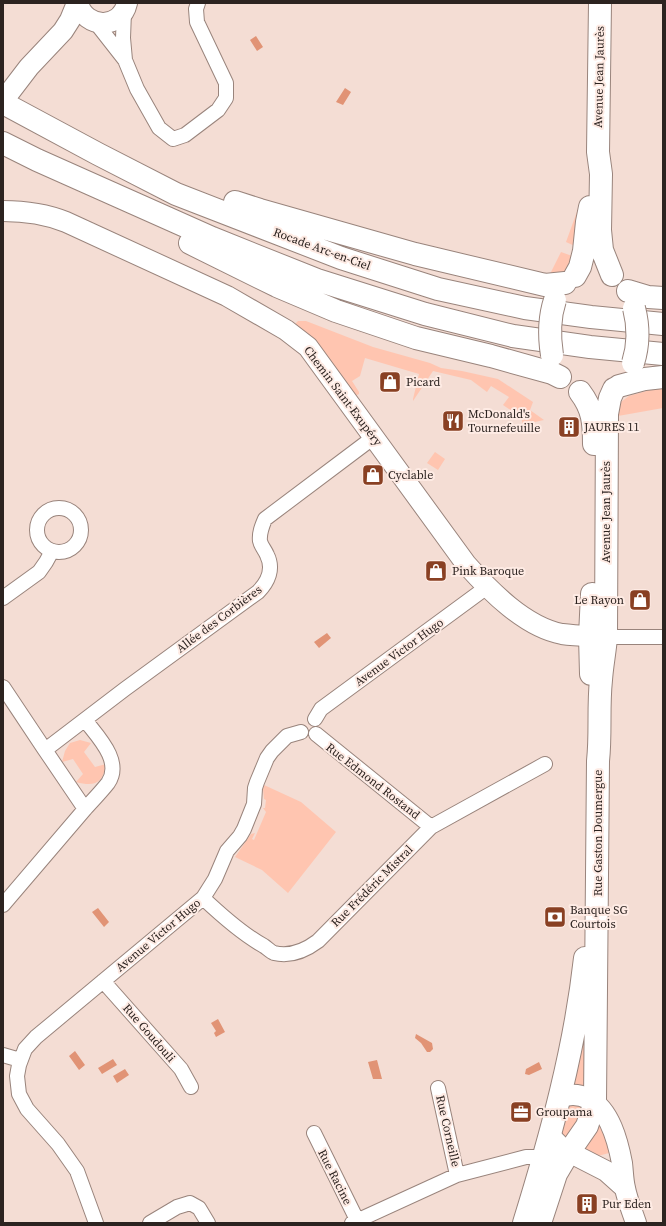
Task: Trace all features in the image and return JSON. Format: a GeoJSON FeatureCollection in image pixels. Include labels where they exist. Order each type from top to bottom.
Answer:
{"type":"FeatureCollection","features":[{"type":"Feature","properties":{"kind":"main road","name":"Avenue Jean Jaurès"},"geometry":{"type":"LineString","coordinates":[[600,3],[598,152],[601,174],[601,237],[602,250],[612,275]]}},
{"type":"Feature","properties":{"kind":"main road","name":"Rocade Arc-en-Ciel"},"geometry":{"type":"LineString","coordinates":[[6,98],[98,154],[176,194],[340,258],[438,289],[525,308],[591,317],[663,324]]}},
{"type":"Feature","properties":{"kind":"main road"},"geometry":{"type":"LineString","coordinates":[[3,143],[37,160],[212,238],[317,280],[418,312],[513,336],[590,347],[663,354]]}},
{"type":"Feature","properties":{"kind":"main road","name":"Avenue Jean Jaurès"},"geometry":{"type":"LineString","coordinates":[[565,286],[580,267],[584,251],[595,163],[598,152]]}},
{"type":"Feature","properties":{"kind":"main road"},"geometry":{"type":"LineString","coordinates":[[98,154],[115,154],[182,184],[260,210],[415,254],[545,285],[565,286],[592,270],[612,275],[623,285],[631,299],[638,321],[638,347],[633,364],[628,375],[617,387]]}},
{"type":"Feature","properties":{"kind":"main road"},"geometry":{"type":"LineString","coordinates":[[37,160],[49,174],[264,280],[336,311],[416,338],[491,356],[552,373],[560,377]]}},
{"type":"Feature","properties":{"kind":"main road"},"geometry":{"type":"LineString","coordinates":[[565,286],[550,325],[550,341],[555,367],[560,377],[566,384],[580,392],[598,394],[645,379],[663,377]]}},
{"type":"Feature","properties":{"kind":"main road"},"geometry":{"type":"LineString","coordinates":[[631,299],[643,296],[663,298]]}},
{"type":"Feature","properties":{"kind":"main road","name":"Avenue Jean Jaurès"},"geometry":{"type":"LineString","coordinates":[[598,636],[607,414],[610,398],[617,387]]}},
{"type":"Feature","properties":{"kind":"main road","name":"Avenue Jean Jaurès"},"geometry":{"type":"LineString","coordinates":[[580,392],[588,402],[592,414],[594,432],[594,556],[598,636]]}},
{"type":"Feature","properties":{"kind":"main road","name":"Rue Gaston Doumergue"},"geometry":{"type":"LineString","coordinates":[[550,1165],[550,1136],[567,1065],[580,994],[588,927],[598,636]]}},
{"type":"Feature","properties":{"kind":"main road","name":"Rue Gaston Doumergue"},"geometry":{"type":"LineString","coordinates":[[550,1165],[569,1152],[587,1126],[595,1102],[598,761],[600,742],[600,681],[605,656],[598,636]]}},
{"type":"Feature","properties":{"kind":"main road"},"geometry":{"type":"LineString","coordinates":[[524,1223],[550,1165]]}},
{"type":"Feature","properties":{"kind":"main road"},"geometry":{"type":"LineString","coordinates":[[540,1223],[550,1165]]}},
{"type":"Feature","properties":{"kind":"street"},"geometry":{"type":"LineString","coordinates":[[78,3],[85,16],[95,22],[125,60],[138,89],[159,128],[173,139],[185,135],[218,110],[226,98],[226,83],[197,22],[196,9],[198,3]]}},
{"type":"Feature","properties":{"kind":"street"},"geometry":{"type":"LineString","coordinates":[[6,98],[29,67],[63,31],[78,3]]}},
{"type":"Feature","properties":{"kind":"street"},"geometry":{"type":"LineString","coordinates":[[63,31],[75,26],[115,20],[126,7]]}},
{"type":"Feature","properties":{"kind":"street"},"geometry":{"type":"LineString","coordinates":[[125,60],[122,38],[126,7]]}},
{"type":"Feature","properties":{"kind":"street","name":"Chemin Saint-Exupéry"},"geometry":{"type":"LineString","coordinates":[[3,211],[33,213],[50,216],[66,222],[227,296],[286,330],[308,347],[466,564],[487,587],[525,617],[543,627],[562,634],[598,636]]}},
{"type":"Feature","properties":{"kind":"street","name":"Allée des Corbières"},"geometry":{"type":"LineString","coordinates":[[45,750],[258,592],[267,580],[270,566],[269,560],[260,540],[260,534],[265,519],[374,437]]}},
{"type":"Feature","properties":{"kind":"street"},"geometry":{"type":"LineString","coordinates":[[3,598],[39,572],[52,551]]}},
{"type":"Feature","properties":{"kind":"street","name":"Avenue Victor Hugo"},"geometry":{"type":"LineString","coordinates":[[315,719],[321,709],[487,587]]}},
{"type":"Feature","properties":{"kind":"street"},"geometry":{"type":"LineString","coordinates":[[598,636],[663,637]]}},
{"type":"Feature","properties":{"kind":"street"},"geometry":{"type":"LineString","coordinates":[[3,688],[85,809]]}},
{"type":"Feature","properties":{"kind":"street"},"geometry":{"type":"LineString","coordinates":[[308,718],[315,719],[319,726],[318,732],[310,737],[305,736],[299,727],[302,722],[308,718]]}},
{"type":"Feature","properties":{"kind":"street"},"geometry":{"type":"LineString","coordinates":[[3,905],[108,782],[112,773],[110,755],[85,720]]}},
{"type":"Feature","properties":{"kind":"street","name":"Avenue Victor Hugo"},"geometry":{"type":"LineString","coordinates":[[96,1223],[77,1171],[58,1144],[27,1108],[19,1094],[17,1076],[20,1060],[25,1048],[203,898],[215,879],[227,851],[244,829],[254,804],[255,788],[267,758],[287,736],[301,732]]}},
{"type":"Feature","properties":{"kind":"street","name":"Rue Edmond Rostand"},"geometry":{"type":"LineString","coordinates":[[316,734],[431,827]]}},
{"type":"Feature","properties":{"kind":"street","name":"Rue Frédéric Mistral"},"geometry":{"type":"LineString","coordinates":[[203,898],[223,916],[274,953],[292,954],[307,950],[318,942],[431,827],[545,764]]}},
{"type":"Feature","properties":{"kind":"street","name":"Rue Goudouli"},"geometry":{"type":"LineString","coordinates":[[103,981],[180,1069],[191,1088]]}},
{"type":"Feature","properties":{"kind":"street"},"geometry":{"type":"LineString","coordinates":[[3,1055],[20,1060]]}},
{"type":"Feature","properties":{"kind":"street","name":"Rue Corneille"},"geometry":{"type":"LineString","coordinates":[[438,1088],[457,1175]]}},
{"type":"Feature","properties":{"kind":"street"},"geometry":{"type":"LineString","coordinates":[[560,1098],[573,1094],[583,1096],[595,1102],[606,1114],[613,1131],[622,1162],[625,1188],[636,1223]]}},
{"type":"Feature","properties":{"kind":"street","name":"Rue Racine"},"geometry":{"type":"LineString","coordinates":[[314,1133],[354,1222]]}},
{"type":"Feature","properties":{"kind":"street"},"geometry":{"type":"LineString","coordinates":[[550,1136],[563,1149],[606,1170],[625,1188]]}},
{"type":"Feature","properties":{"kind":"street"},"geometry":{"type":"LineString","coordinates":[[354,1222],[457,1175],[526,1157],[550,1165],[565,1165],[582,1162],[597,1165]]}},
{"type":"Feature","properties":{"kind":"street"},"geometry":{"type":"LineString","coordinates":[[150,1223],[177,1207],[190,1203],[199,1208],[208,1223]]}},
{"type":"Feature","properties":{"kind":"shaded area"},"geometry":{"type":"Polygon","coordinates":[[[256,36],[263,47],[257,51],[250,40],[256,36]]]}},
{"type":"Feature","properties":{"kind":"shaded area"},"geometry":{"type":"Polygon","coordinates":[[[345,88],[351,92],[343,105],[336,102],[345,88]]]}},
{"type":"Feature","properties":{"kind":"shaded area"},"geometry":{"type":"Polygon","coordinates":[[[580,206],[577,247],[566,242],[580,206]]]}},
{"type":"Feature","properties":{"kind":"shaded area"},"geometry":{"type":"Polygon","coordinates":[[[561,252],[575,257],[564,273],[550,274],[561,252]]]}},
{"type":"Feature","properties":{"kind":"shaded area"},"geometry":{"type":"Polygon","coordinates":[[[298,321],[306,321],[373,347],[430,363],[441,368],[498,379],[533,402],[530,410],[544,420],[535,422],[527,429],[523,425],[521,417],[503,405],[509,397],[491,386],[487,392],[471,380],[433,371],[413,401],[419,374],[365,358],[360,376],[352,381],[359,392],[359,394],[355,396],[312,339],[296,325],[298,321]]]}},
{"type":"Feature","properties":{"kind":"shaded area"},"geometry":{"type":"Polygon","coordinates":[[[657,388],[663,388],[663,408],[618,416],[618,404],[629,396],[657,388]]]}},
{"type":"Feature","properties":{"kind":"shaded area"},"geometry":{"type":"Polygon","coordinates":[[[435,452],[445,459],[438,470],[427,463],[435,452]]]}},
{"type":"Feature","properties":{"kind":"shaded area"},"geometry":{"type":"Polygon","coordinates":[[[327,633],[331,638],[319,648],[314,642],[327,633]]]}},
{"type":"Feature","properties":{"kind":"shaded area"},"geometry":{"type":"Polygon","coordinates":[[[80,740],[91,743],[84,752],[95,767],[106,764],[103,776],[100,780],[93,784],[76,782],[83,774],[73,759],[62,762],[65,751],[70,743],[80,740]]]}},
{"type":"Feature","properties":{"kind":"shaded area"},"geometry":{"type":"Polygon","coordinates":[[[264,785],[301,802],[336,832],[288,893],[262,870],[235,857],[251,834],[255,833],[252,839],[254,840],[266,812],[263,808],[265,808],[266,800],[264,799],[264,785]]]}},
{"type":"Feature","properties":{"kind":"shaded area"},"geometry":{"type":"Polygon","coordinates":[[[98,908],[109,922],[104,927],[92,912],[98,908]]]}},
{"type":"Feature","properties":{"kind":"shaded area"},"geometry":{"type":"Polygon","coordinates":[[[218,1019],[225,1032],[216,1037],[214,1033],[216,1031],[211,1023],[218,1019]]]}},
{"type":"Feature","properties":{"kind":"shaded area"},"geometry":{"type":"Polygon","coordinates":[[[588,1023],[588,1092],[566,1089],[588,1023]]]}},
{"type":"Feature","properties":{"kind":"shaded area"},"geometry":{"type":"Polygon","coordinates":[[[416,1034],[432,1043],[433,1049],[430,1052],[427,1052],[421,1043],[415,1038],[416,1034]]]}},
{"type":"Feature","properties":{"kind":"shaded area"},"geometry":{"type":"Polygon","coordinates":[[[75,1051],[85,1065],[79,1070],[69,1056],[75,1051]]]}},
{"type":"Feature","properties":{"kind":"shaded area"},"geometry":{"type":"Polygon","coordinates":[[[113,1059],[117,1065],[102,1074],[98,1068],[113,1059]]]}},
{"type":"Feature","properties":{"kind":"shaded area"},"geometry":{"type":"Polygon","coordinates":[[[377,1060],[382,1079],[373,1079],[368,1062],[377,1060]]]}},
{"type":"Feature","properties":{"kind":"shaded area"},"geometry":{"type":"Polygon","coordinates":[[[539,1062],[542,1069],[529,1075],[525,1074],[526,1069],[539,1062]]]}},
{"type":"Feature","properties":{"kind":"shaded area"},"geometry":{"type":"Polygon","coordinates":[[[125,1069],[129,1075],[117,1083],[113,1076],[125,1069]]]}},
{"type":"Feature","properties":{"kind":"shaded area"},"geometry":{"type":"Polygon","coordinates":[[[567,1104],[588,1104],[568,1139],[561,1137],[567,1104]]]}},
{"type":"Feature","properties":{"kind":"shaded area"},"geometry":{"type":"Polygon","coordinates":[[[600,1117],[613,1152],[594,1157],[579,1151],[600,1117]]]}},
{"type":"Feature","properties":{"kind":"place","name":"Picard"},"geometry":{"type":"Point","coordinates":[390,382]}},
{"type":"Feature","properties":{"kind":"place","name":"McDonald's Tournefeuille"},"geometry":{"type":"Point","coordinates":[453,421]}},
{"type":"Feature","properties":{"kind":"place","name":"JAURES 11"},"geometry":{"type":"Point","coordinates":[569,427]}},
{"type":"Feature","properties":{"kind":"place","name":"Cyclable"},"geometry":{"type":"Point","coordinates":[373,475]}},
{"type":"Feature","properties":{"kind":"place","name":"Pink Baroque"},"geometry":{"type":"Point","coordinates":[436,571]}},
{"type":"Feature","properties":{"kind":"place","name":"Le Rayon"},"geometry":{"type":"Point","coordinates":[640,600]}},
{"type":"Feature","properties":{"kind":"place","name":"Banque SG Courtois"},"geometry":{"type":"Point","coordinates":[555,917]}},
{"type":"Feature","properties":{"kind":"place","name":"Groupama"},"geometry":{"type":"Point","coordinates":[521,1112]}},
{"type":"Feature","properties":{"kind":"place","name":"Pur Eden"},"geometry":{"type":"Point","coordinates":[587,1204]}}]}
